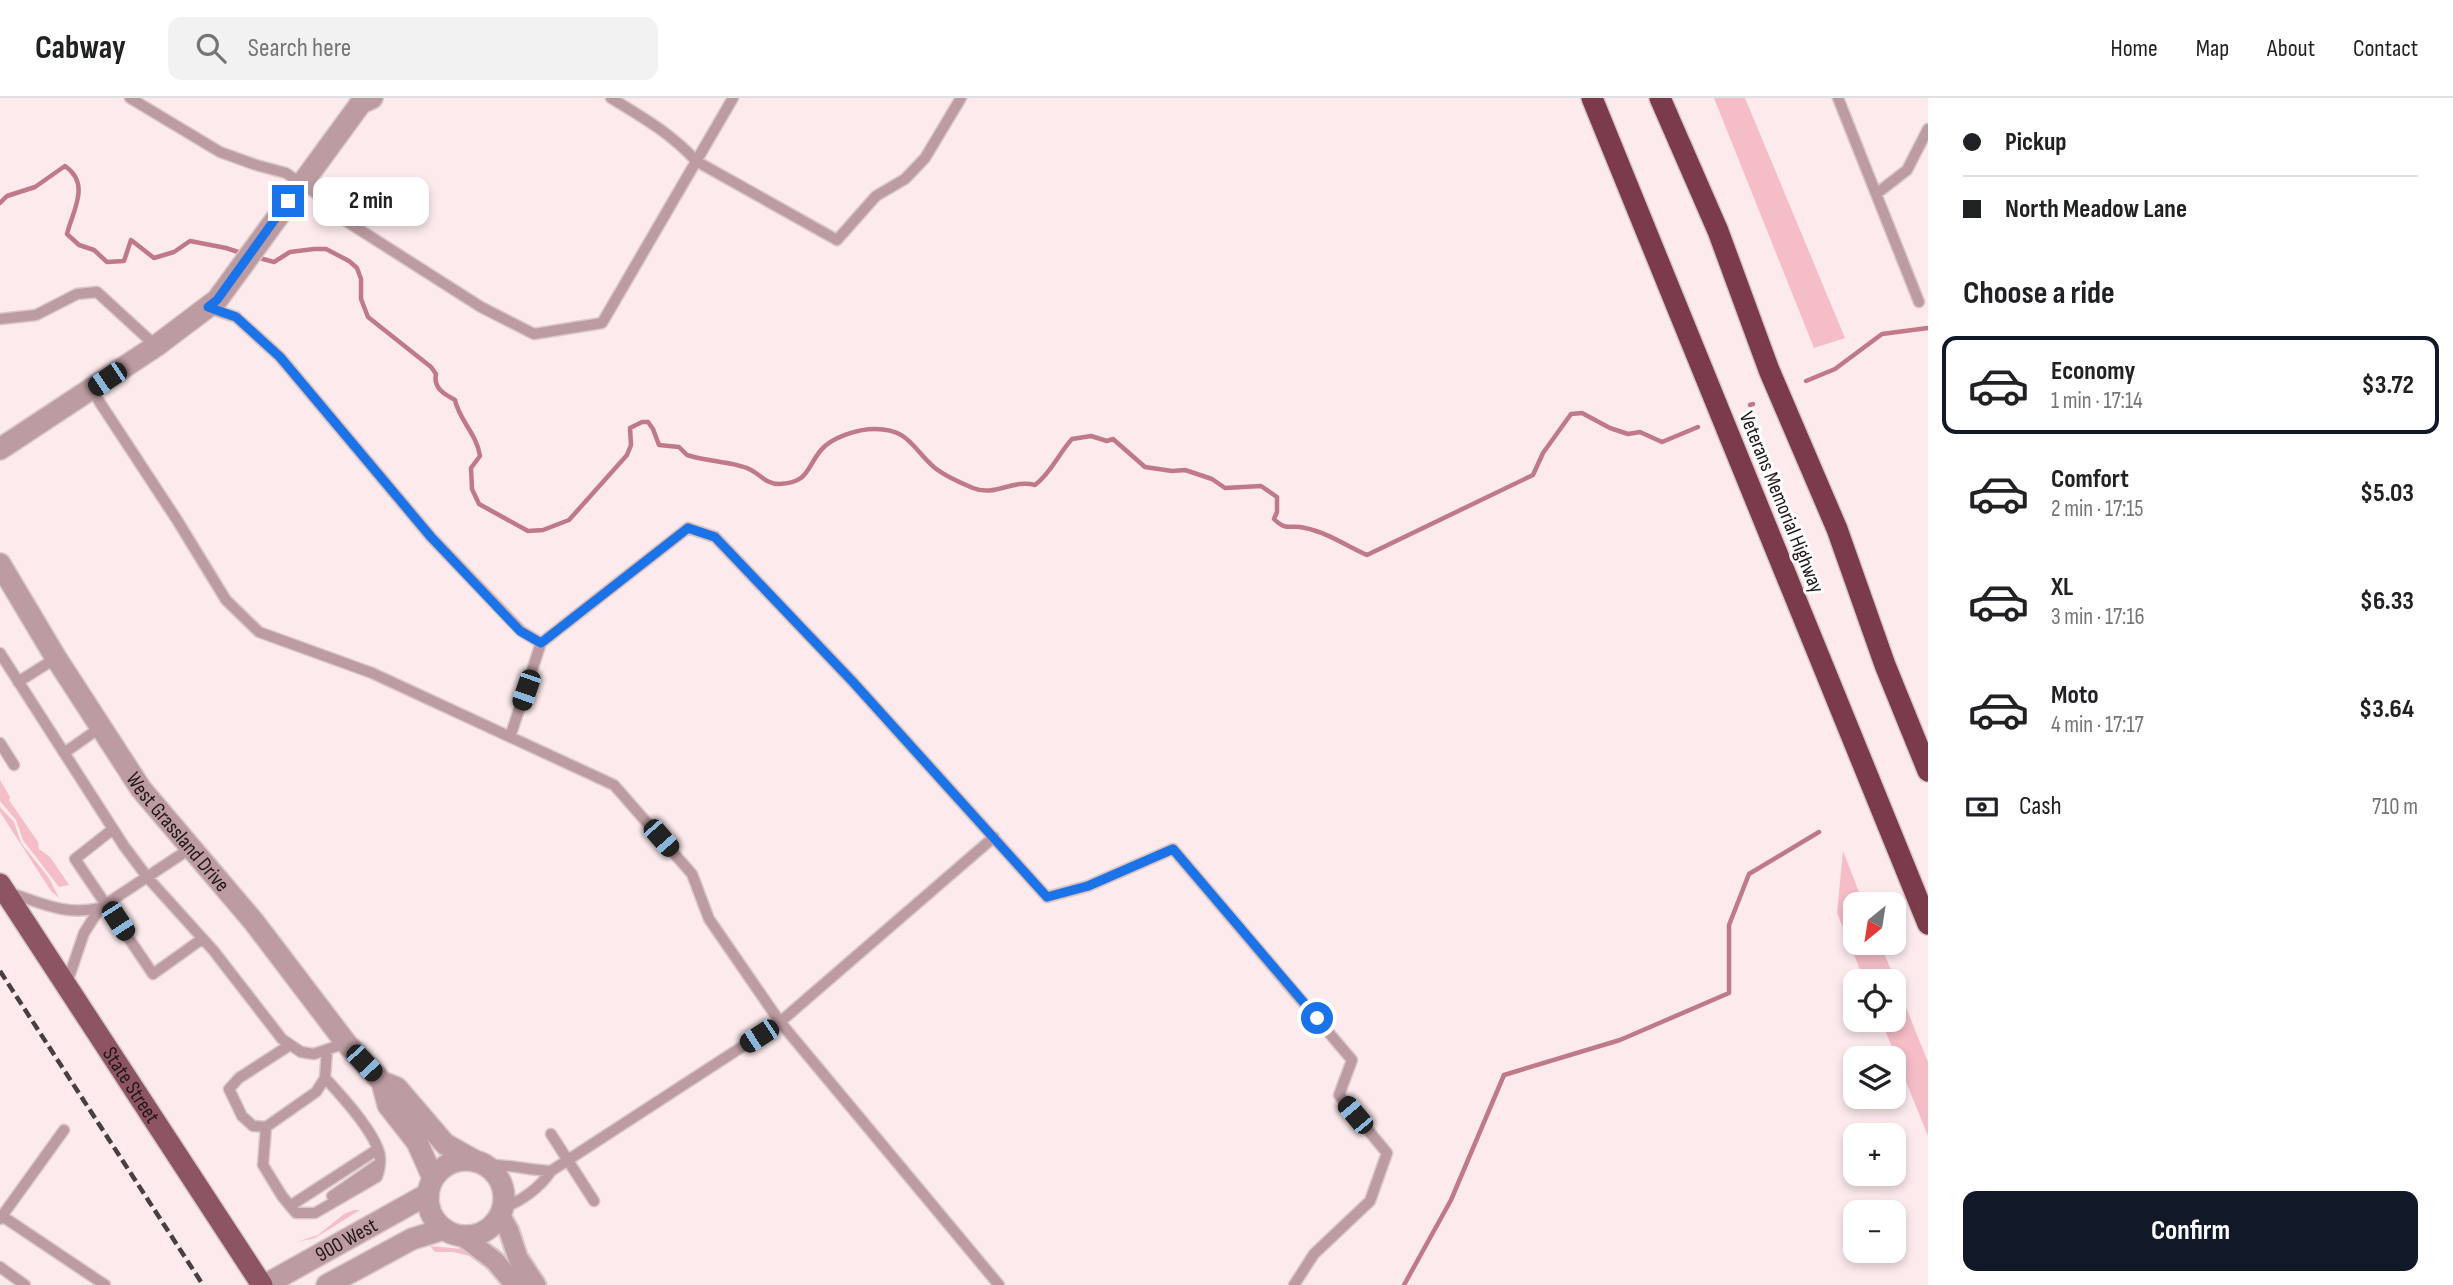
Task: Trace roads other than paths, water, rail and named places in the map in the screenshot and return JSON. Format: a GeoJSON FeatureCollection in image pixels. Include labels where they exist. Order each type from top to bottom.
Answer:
{"type":"FeatureCollection","features":[{"type":"Feature","properties":{"kind":"highway","name":"Veterans Memorial Highway"},"geometry":{"type":"LineString","coordinates":[[1591,98],[1928,924]]}},
{"type":"Feature","properties":{"kind":"highway","name":"Veterans Memorial Highway"},"geometry":{"type":"LineString","coordinates":[[1660,98],[1718,231],[1769,370],[1837,529],[1885,664],[1928,771]]}},
{"type":"Feature","properties":{"kind":"main road","name":"State Street"},"geometry":{"type":"LineString","coordinates":[[2,887],[264,1285]]}},
{"type":"Feature","properties":{"kind":"street"},"geometry":{"type":"LineString","coordinates":[[0,449],[156,346],[212,304],[364,100]]}},
{"type":"Feature","properties":{"kind":"street","name":"West Grassland Drive"},"geometry":{"type":"LineString","coordinates":[[0,564],[56,658],[141,789],[254,922],[337,1046],[382,1082],[397,1088],[445,1144],[480,1163]]}},
{"type":"Feature","properties":{"kind":"street","name":"West Grassland Drive"},"geometry":{"type":"LineString","coordinates":[[382,1082],[388,1105],[417,1142],[430,1186]]}},
{"type":"Feature","properties":{"kind":"street"},"geometry":{"type":"LineString","coordinates":[[453,1233],[484,1231],[501,1212],[504,1196],[501,1184],[495,1173],[480,1163],[463,1160],[441,1169],[430,1186],[431,1214],[453,1233],[495,1261],[515,1285]]}},
{"type":"Feature","properties":{"kind":"street","name":"900 West"},"geometry":{"type":"LineString","coordinates":[[264,1285],[430,1186]]}},
{"type":"Feature","properties":{"kind":"street"},"geometry":{"type":"LineString","coordinates":[[501,1212],[519,1258],[536,1285]]}},
{"type":"Feature","properties":{"kind":"street","name":"900 West"},"geometry":{"type":"LineString","coordinates":[[327,1285],[412,1239],[453,1233]]}},
{"type":"Feature","properties":{"kind":"lane"},"geometry":{"type":"LineString","coordinates":[[130,98],[220,152],[286,173],[302,183],[346,221],[481,307],[534,334],[602,323],[733,98]]}},
{"type":"Feature","properties":{"kind":"lane"},"geometry":{"type":"LineString","coordinates":[[611,98],[660,128],[696,161],[837,240],[876,196],[905,179],[925,158],[961,98]]}},
{"type":"Feature","properties":{"kind":"lane"},"geometry":{"type":"LineString","coordinates":[[1838,98],[1919,302]]}},
{"type":"Feature","properties":{"kind":"lane"},"geometry":{"type":"LineString","coordinates":[[1876,194],[1907,170],[1928,129]]}},
{"type":"Feature","properties":{"kind":"lane"},"geometry":{"type":"LineString","coordinates":[[0,319],[36,315],[76,294],[97,292],[156,346]]}},
{"type":"Feature","properties":{"kind":"lane"},"geometry":{"type":"LineString","coordinates":[[212,304],[236,317],[280,357],[431,537],[520,631],[541,643]]}},
{"type":"Feature","properties":{"kind":"lane"},"geometry":{"type":"LineString","coordinates":[[91,390],[226,600],[259,632],[372,674],[614,785],[692,874],[709,919],[780,1022],[999,1285]]}},
{"type":"Feature","properties":{"kind":"lane"},"geometry":{"type":"LineString","coordinates":[[510,737],[541,643],[688,528],[715,537],[853,682],[1047,897],[1088,886],[1173,849],[1352,1060],[1339,1095],[1387,1153],[1370,1201],[1314,1254],[1294,1285]]}},
{"type":"Feature","properties":{"kind":"lane"},"geometry":{"type":"LineString","coordinates":[[0,653],[113,829],[148,878],[202,939],[282,1039],[301,1052],[314,1054],[337,1046]]}},
{"type":"Feature","properties":{"kind":"lane"},"geometry":{"type":"LineString","coordinates":[[18,682],[56,658]]}},
{"type":"Feature","properties":{"kind":"lane"},"geometry":{"type":"LineString","coordinates":[[64,753],[101,727]]}},
{"type":"Feature","properties":{"kind":"lane"},"geometry":{"type":"LineString","coordinates":[[0,743],[14,765]]}},
{"type":"Feature","properties":{"kind":"lane"},"geometry":{"type":"LineString","coordinates":[[113,829],[75,859],[103,905],[153,974],[202,939]]}},
{"type":"Feature","properties":{"kind":"lane"},"geometry":{"type":"LineString","coordinates":[[501,1212],[544,1182],[551,1171],[780,1022],[994,837]]}},
{"type":"Feature","properties":{"kind":"lane"},"geometry":{"type":"LineString","coordinates":[[2,887],[66,911],[80,912],[103,905],[191,848]]}},
{"type":"Feature","properties":{"kind":"lane"},"geometry":{"type":"LineString","coordinates":[[66,987],[83,933],[103,905]]}},
{"type":"Feature","properties":{"kind":"lane"},"geometry":{"type":"LineString","coordinates":[[290,1045],[239,1079],[229,1089],[242,1116],[253,1126],[266,1126],[316,1092],[325,1078],[337,1046]]}},
{"type":"Feature","properties":{"kind":"lane"},"geometry":{"type":"LineString","coordinates":[[266,1126],[263,1165],[296,1213],[315,1213],[377,1177],[379,1155],[346,1101],[325,1078]]}},
{"type":"Feature","properties":{"kind":"lane"},"geometry":{"type":"LineString","coordinates":[[64,1130],[1,1217],[105,1285]]}},
{"type":"Feature","properties":{"kind":"lane"},"geometry":{"type":"LineString","coordinates":[[551,1134],[594,1201]]}},
{"type":"Feature","properties":{"kind":"lane"},"geometry":{"type":"LineString","coordinates":[[292,1208],[379,1155]]}},
{"type":"Feature","properties":{"kind":"lane"},"geometry":{"type":"LineString","coordinates":[[480,1163],[551,1171]]}},
{"type":"Feature","properties":{"kind":"lane"},"geometry":{"type":"LineString","coordinates":[[0,1267],[24,1285]]}},
{"type":"Feature","properties":{"kind":"waterway"},"geometry":{"type":"LineString","coordinates":[[0,203],[7,196],[35,187],[65,166],[73,173],[79,189],[67,234],[79,245],[94,250],[107,262],[124,261],[131,240],[154,258],[174,252],[190,241],[244,254]]}},
{"type":"Feature","properties":{"kind":"waterway"},"geometry":{"type":"LineString","coordinates":[[256,257],[274,262],[290,252],[326,249],[357,268],[361,279],[361,299],[368,317],[431,367],[436,374],[438,387],[455,400],[480,456],[471,468],[472,489],[479,504],[528,531],[543,530],[569,520],[627,455],[631,445],[630,428],[642,422],[648,422],[659,445],[679,447],[687,455],[746,468],[774,484],[789,483],[802,478],[826,445],[853,432],[868,429],[887,430],[904,437],[939,471],[958,482],[981,490],[1019,484],[1035,485],[1046,475],[1072,439],[1091,436],[1107,441],[1113,439],[1145,467],[1185,470],[1212,479],[1225,488],[1261,486],[1277,497],[1274,519],[1278,523],[1286,527],[1313,530],[1367,555],[1533,475],[1543,453],[1571,414],[1582,413],[1610,428],[1628,434],[1640,432],[1662,442],[1698,427]]}},
{"type":"Feature","properties":{"kind":"waterway"},"geometry":{"type":"LineString","coordinates":[[1806,381],[1835,369],[1882,334],[1928,328]]}},
{"type":"Feature","properties":{"kind":"waterway"},"geometry":{"type":"LineString","coordinates":[[1404,1285],[1451,1200],[1504,1075],[1620,1040],[1729,993],[1729,925],[1749,874],[1819,832]]}},
{"type":"Feature","properties":{"kind":"railway"},"geometry":{"type":"LineString","coordinates":[[0,971],[203,1285]]}}]}
